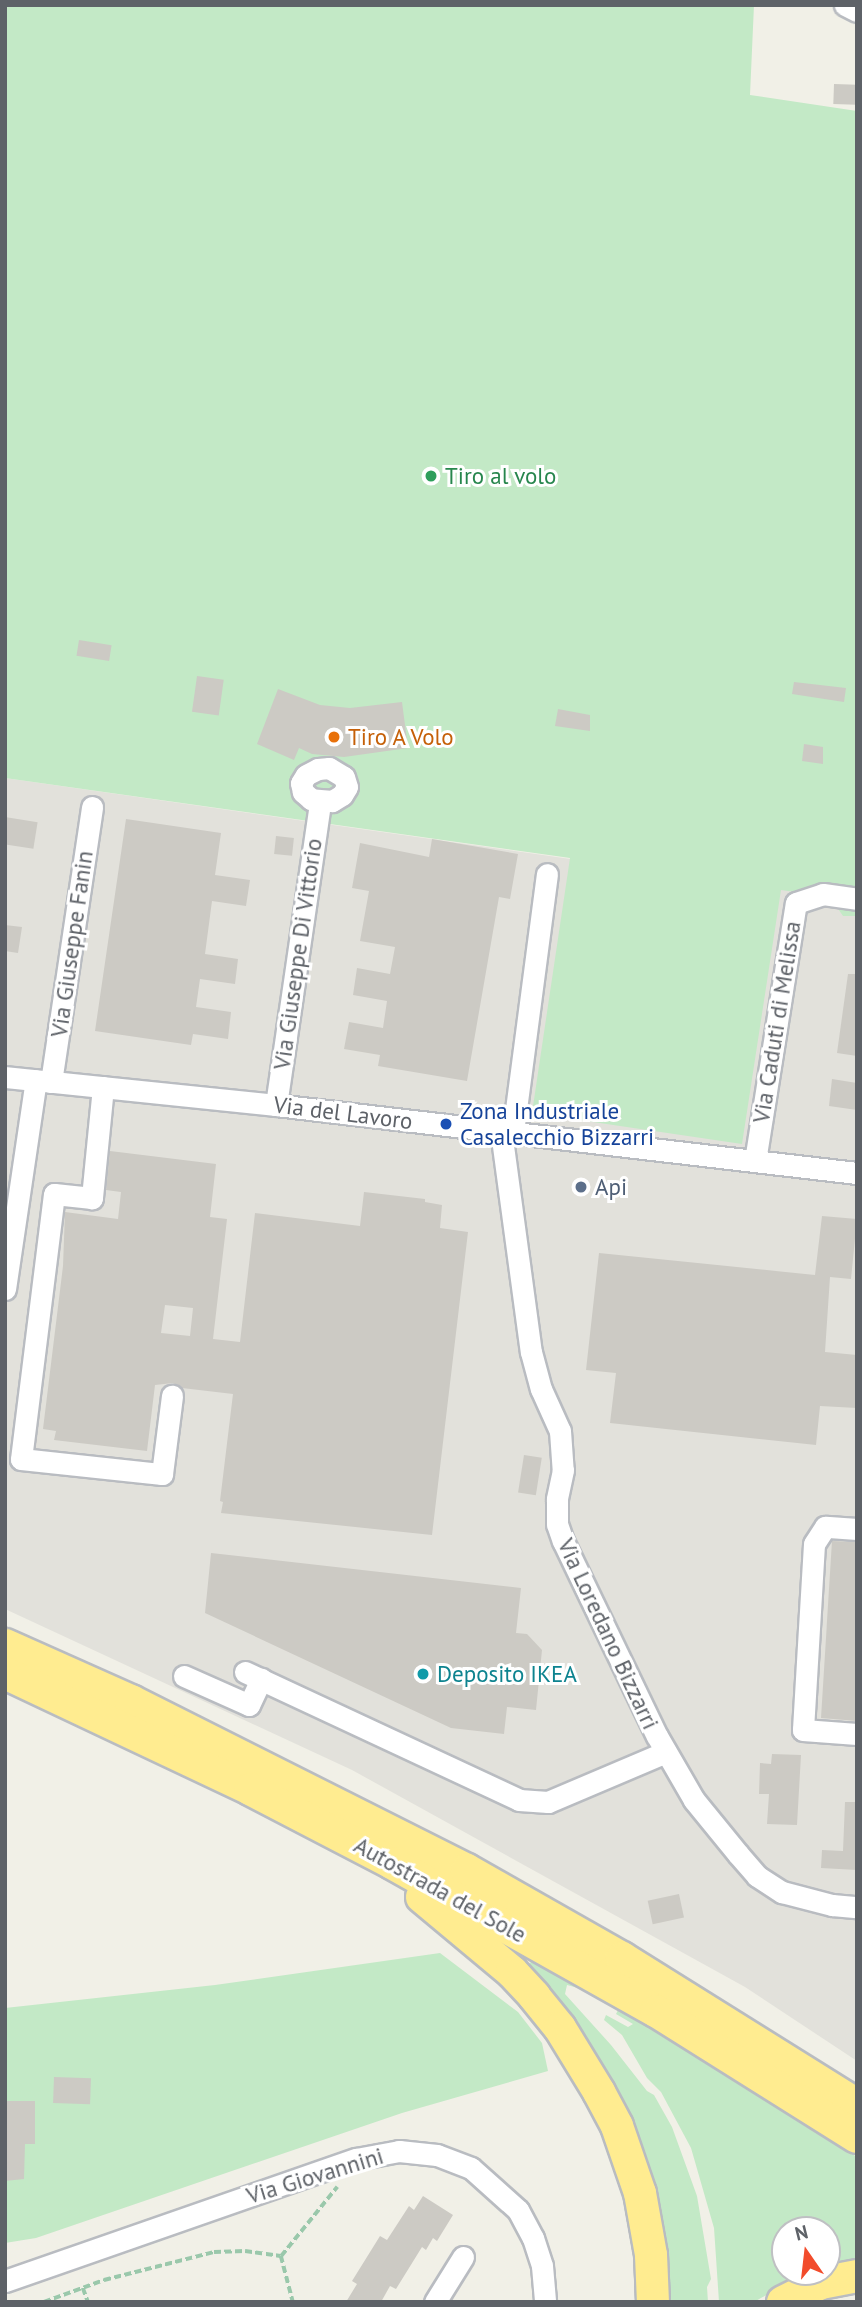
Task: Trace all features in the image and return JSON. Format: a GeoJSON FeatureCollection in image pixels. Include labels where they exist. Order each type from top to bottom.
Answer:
{"type":"FeatureCollection","features":[{"type":"Feature","properties":{"kind":"highway","name":"Autostrada del Sole"},"geometry":{"type":"LineString","coordinates":[[5,1646],[131,1701],[467,1870],[622,1958],[753,2037],[857,2105]]}},
{"type":"Feature","properties":{"kind":"highway","name":"Autostrada del Sole"},"geometry":{"type":"LineString","coordinates":[[5,1674],[135,1733],[327,1829],[602,1979],[857,2137]]}},
{"type":"Feature","properties":{"kind":"highway"},"geometry":{"type":"LineString","coordinates":[[327,1829],[425,1899],[512,1972],[560,2028],[599,2092],[632,2165],[646,2219],[653,2302]]}},
{"type":"Feature","properties":{"kind":"highway"},"geometry":{"type":"LineString","coordinates":[[753,2037],[857,2084]]}},
{"type":"Feature","properties":{"kind":"highway"},"geometry":{"type":"LineString","coordinates":[[783,2302],[821,2283],[857,2276]]}},
{"type":"Feature","properties":{"kind":"street"},"geometry":{"type":"LineString","coordinates":[[845,5],[857,11]]}},
{"type":"Feature","properties":{"kind":"street","name":"Via Giuseppe Di Vittorio"},"geometry":{"type":"LineString","coordinates":[[276,1105],[320,802]]}},
{"type":"Feature","properties":{"kind":"street","name":"Via Giuseppe Fanin"},"geometry":{"type":"LineString","coordinates":[[44,1081],[92,807]]}},
{"type":"Feature","properties":{"kind":"street","name":"Via Loredano Bizzarri"},"geometry":{"type":"LineString","coordinates":[[547,874],[507,1131],[531,1352],[541,1389],[560,1431],[563,1470],[557,1499],[557,1524],[666,1752],[694,1800],[757,1876],[782,1892],[831,1905],[857,1907]]}},
{"type":"Feature","properties":{"kind":"street","name":"Via Caduti di Melissa"},"geometry":{"type":"LineString","coordinates":[[755,1161],[796,903],[823,894],[857,899]]}},
{"type":"Feature","properties":{"kind":"street","name":"Via del Lavoro"},"geometry":{"type":"LineString","coordinates":[[5,1077],[507,1131],[857,1173]]}},
{"type":"Feature","properties":{"kind":"street"},"geometry":{"type":"LineString","coordinates":[[5,1289],[44,1081]]}},
{"type":"Feature","properties":{"kind":"street"},"geometry":{"type":"LineString","coordinates":[[103,1087],[92,1198],[54,1194],[21,1459],[162,1474],[172,1396]]}},
{"type":"Feature","properties":{"kind":"street"},"geometry":{"type":"LineString","coordinates":[[857,1529],[825,1527],[814,1544],[803,1730],[857,1734]]}},
{"type":"Feature","properties":{"kind":"street"},"geometry":{"type":"LineString","coordinates":[[184,1676],[249,1706],[253,1675],[519,1800],[548,1802],[666,1752]]}},
{"type":"Feature","properties":{"kind":"street","name":"Via Giovannini"},"geometry":{"type":"LineString","coordinates":[[7,2281],[365,2157],[399,2151],[437,2155],[471,2168],[495,2186],[518,2210],[533,2238],[542,2266],[545,2302]]}},
{"type":"Feature","properties":{"kind":"street"},"geometry":{"type":"LineString","coordinates":[[435,2302],[463,2257]]}},
{"type":"Feature","properties":{"kind":"path"},"geometry":{"type":"LineString","coordinates":[[281,2256],[341,2182],[365,2157]]}},
{"type":"Feature","properties":{"kind":"path"},"geometry":{"type":"LineString","coordinates":[[44,2302],[83,2288],[214,2252],[246,2251],[281,2256]]}},
{"type":"Feature","properties":{"kind":"path"},"geometry":{"type":"LineString","coordinates":[[281,2256],[293,2302]]}},
{"type":"Feature","properties":{"kind":"path"},"geometry":{"type":"LineString","coordinates":[[83,2288],[88,2302]]}},
{"type":"Feature","properties":{"kind":"shaded area"},"geometry":{"type":"Polygon","coordinates":[[[5,778],[857,900],[857,2061],[745,1987],[352,1770],[5,1609],[5,778]]]}},
{"type":"Feature","properties":{"kind":"green space"},"geometry":{"type":"Polygon","coordinates":[[[5,5],[754,5],[750,95],[857,111],[857,916],[843,916],[830,897],[781,890],[742,1144],[532,1113],[570,858],[5,778],[5,5]]]}},
{"type":"Feature","properties":{"kind":"green space"},"geometry":{"type":"Polygon","coordinates":[[[440,1953],[518,2012],[542,2043],[548,2071],[402,2113],[36,2238],[5,2243],[5,2008],[215,1985],[440,1953]]]}},
{"type":"Feature","properties":{"kind":"green space"},"geometry":{"type":"Polygon","coordinates":[[[533,1959],[593,1992],[567,1985],[565,1994],[611,2045],[647,2091],[654,2095],[672,2127],[697,2196],[711,2279],[707,2287],[708,2302],[663,2302],[659,2239],[514,1960],[528,1966],[533,1959]]]}},
{"type":"Feature","properties":{"kind":"green space"},"geometry":{"type":"Polygon","coordinates":[[[619,2008],[857,2157],[857,2259],[841,2262],[841,2216],[771,2216],[771,2286],[782,2286],[754,2302],[719,2302],[714,2228],[691,2148],[661,2092],[647,2078],[622,2035],[604,2020],[606,2015],[628,2027],[633,2024],[616,2014],[619,2008]]]}},
{"type":"Feature","properties":{"kind":"building"},"geometry":{"type":"Polygon","coordinates":[[[834,84],[857,85],[856,105],[833,104],[834,84]]]}},
{"type":"Feature","properties":{"kind":"building"},"geometry":{"type":"Polygon","coordinates":[[[79,640],[112,645],[109,661],[76,656],[79,640]]]}},
{"type":"Feature","properties":{"kind":"building"},"geometry":{"type":"Polygon","coordinates":[[[197,676],[224,680],[219,715],[192,712],[197,676]]]}},
{"type":"Feature","properties":{"kind":"building"},"geometry":{"type":"Polygon","coordinates":[[[794,682],[846,688],[844,702],[792,694],[794,682]]]}},
{"type":"Feature","properties":{"kind":"building"},"geometry":{"type":"Polygon","coordinates":[[[278,689],[320,705],[350,708],[402,702],[408,748],[344,757],[312,754],[299,748],[294,760],[257,744],[278,689]]]}},
{"type":"Feature","properties":{"kind":"building"},"geometry":{"type":"Polygon","coordinates":[[[558,709],[590,715],[590,731],[555,726],[558,709]]]}},
{"type":"Feature","properties":{"kind":"building"},"geometry":{"type":"Polygon","coordinates":[[[804,744],[823,747],[823,764],[802,761],[804,744]]]}},
{"type":"Feature","properties":{"kind":"building"},"geometry":{"type":"Polygon","coordinates":[[[5,817],[38,822],[33,849],[5,844],[5,817]]]}},
{"type":"Feature","properties":{"kind":"building"},"geometry":{"type":"Polygon","coordinates":[[[126,819],[221,833],[215,875],[250,880],[246,906],[212,901],[205,954],[238,959],[235,984],[200,979],[196,1007],[231,1012],[228,1039],[193,1034],[191,1045],[95,1031],[126,819]]]}},
{"type":"Feature","properties":{"kind":"building"},"geometry":{"type":"Polygon","coordinates":[[[276,836],[294,838],[292,856],[274,854],[276,836]]]}},
{"type":"Feature","properties":{"kind":"building"},"geometry":{"type":"Polygon","coordinates":[[[432,839],[518,854],[510,899],[499,897],[467,1081],[378,1066],[380,1055],[344,1049],[349,1022],[383,1028],[387,1001],[353,995],[357,968],[390,974],[395,947],[360,941],[369,891],[352,888],[360,843],[429,857],[432,839]]]}},
{"type":"Feature","properties":{"kind":"building"},"geometry":{"type":"Polygon","coordinates":[[[5,925],[22,927],[18,953],[5,951],[5,925]]]}},
{"type":"Feature","properties":{"kind":"building"},"geometry":{"type":"Polygon","coordinates":[[[848,974],[857,974],[857,1056],[837,1053],[848,974]]]}},
{"type":"Feature","properties":{"kind":"building"},"geometry":{"type":"Polygon","coordinates":[[[832,1079],[857,1083],[857,1110],[829,1106],[832,1079]]]}},
{"type":"Feature","properties":{"kind":"building"},"geometry":{"type":"Polygon","coordinates":[[[110,1151],[216,1164],[210,1217],[227,1219],[213,1339],[240,1342],[255,1213],[360,1226],[364,1192],[425,1199],[425,1202],[442,1205],[440,1228],[468,1232],[432,1535],[221,1513],[223,1502],[220,1501],[233,1394],[182,1388],[173,1383],[155,1385],[147,1451],[54,1440],[56,1431],[43,1429],[63,1266],[65,1212],[118,1219],[121,1192],[106,1190],[110,1151]],[[165,1305],[161,1333],[190,1336],[193,1308],[165,1305]]]}},
{"type":"Feature","properties":{"kind":"building"},"geometry":{"type":"Polygon","coordinates":[[[822,1216],[857,1219],[851,1279],[830,1277],[825,1352],[857,1355],[857,1408],[820,1406],[816,1445],[610,1423],[616,1373],[586,1370],[599,1253],[815,1275],[822,1216]]]}},
{"type":"Feature","properties":{"kind":"building"},"geometry":{"type":"Polygon","coordinates":[[[524,1455],[542,1458],[536,1495],[518,1493],[524,1455]]]}},
{"type":"Feature","properties":{"kind":"building"},"geometry":{"type":"Polygon","coordinates":[[[832,1541],[857,1542],[857,1721],[821,1718],[832,1541]]]}},
{"type":"Feature","properties":{"kind":"building","name":"Deposito IKEA"},"geometry":{"type":"Polygon","coordinates":[[[211,1553],[521,1588],[516,1633],[527,1634],[542,1650],[536,1710],[507,1707],[504,1734],[451,1728],[205,1613],[211,1553]]]}},
{"type":"Feature","properties":{"kind":"building"},"geometry":{"type":"Polygon","coordinates":[[[772,1754],[801,1755],[797,1825],[767,1824],[769,1794],[759,1794],[760,1763],[771,1764],[772,1754]]]}},
{"type":"Feature","properties":{"kind":"building"},"geometry":{"type":"Polygon","coordinates":[[[845,1802],[857,1802],[857,1870],[821,1868],[822,1850],[843,1851],[845,1802]]]}},
{"type":"Feature","properties":{"kind":"building"},"geometry":{"type":"Polygon","coordinates":[[[679,1894],[684,1917],[653,1924],[648,1901],[679,1894]]]}},
{"type":"Feature","properties":{"kind":"building"},"geometry":{"type":"Polygon","coordinates":[[[54,2077],[91,2078],[90,2104],[53,2103],[54,2077]]]}},
{"type":"Feature","properties":{"kind":"building"},"geometry":{"type":"Polygon","coordinates":[[[5,2101],[35,2101],[35,2144],[25,2144],[24,2179],[5,2181],[5,2101]]]}},
{"type":"Feature","properties":{"kind":"building"},"geometry":{"type":"Polygon","coordinates":[[[423,2196],[453,2215],[437,2241],[433,2238],[426,2250],[422,2247],[396,2289],[390,2286],[381,2302],[346,2302],[357,2284],[352,2281],[380,2236],[387,2240],[409,2206],[414,2210],[423,2196]]]}},
{"type":"Feature","properties":{"kind":"place","name":"Tiro al volo"},"geometry":{"type":"Point","coordinates":[431,476]}},
{"type":"Feature","properties":{"kind":"place","name":"Tiro A Volo"},"geometry":{"type":"Point","coordinates":[334,737]}},
{"type":"Feature","properties":{"kind":"place","name":"Zona Industriale Casalecchio Bizzarri"},"geometry":{"type":"Point","coordinates":[446,1124]}},
{"type":"Feature","properties":{"kind":"place","name":"Api"},"geometry":{"type":"Point","coordinates":[581,1187]}},
{"type":"Feature","properties":{"kind":"place","name":"Deposito IKEA"},"geometry":{"type":"Point","coordinates":[423,1674]}}]}
